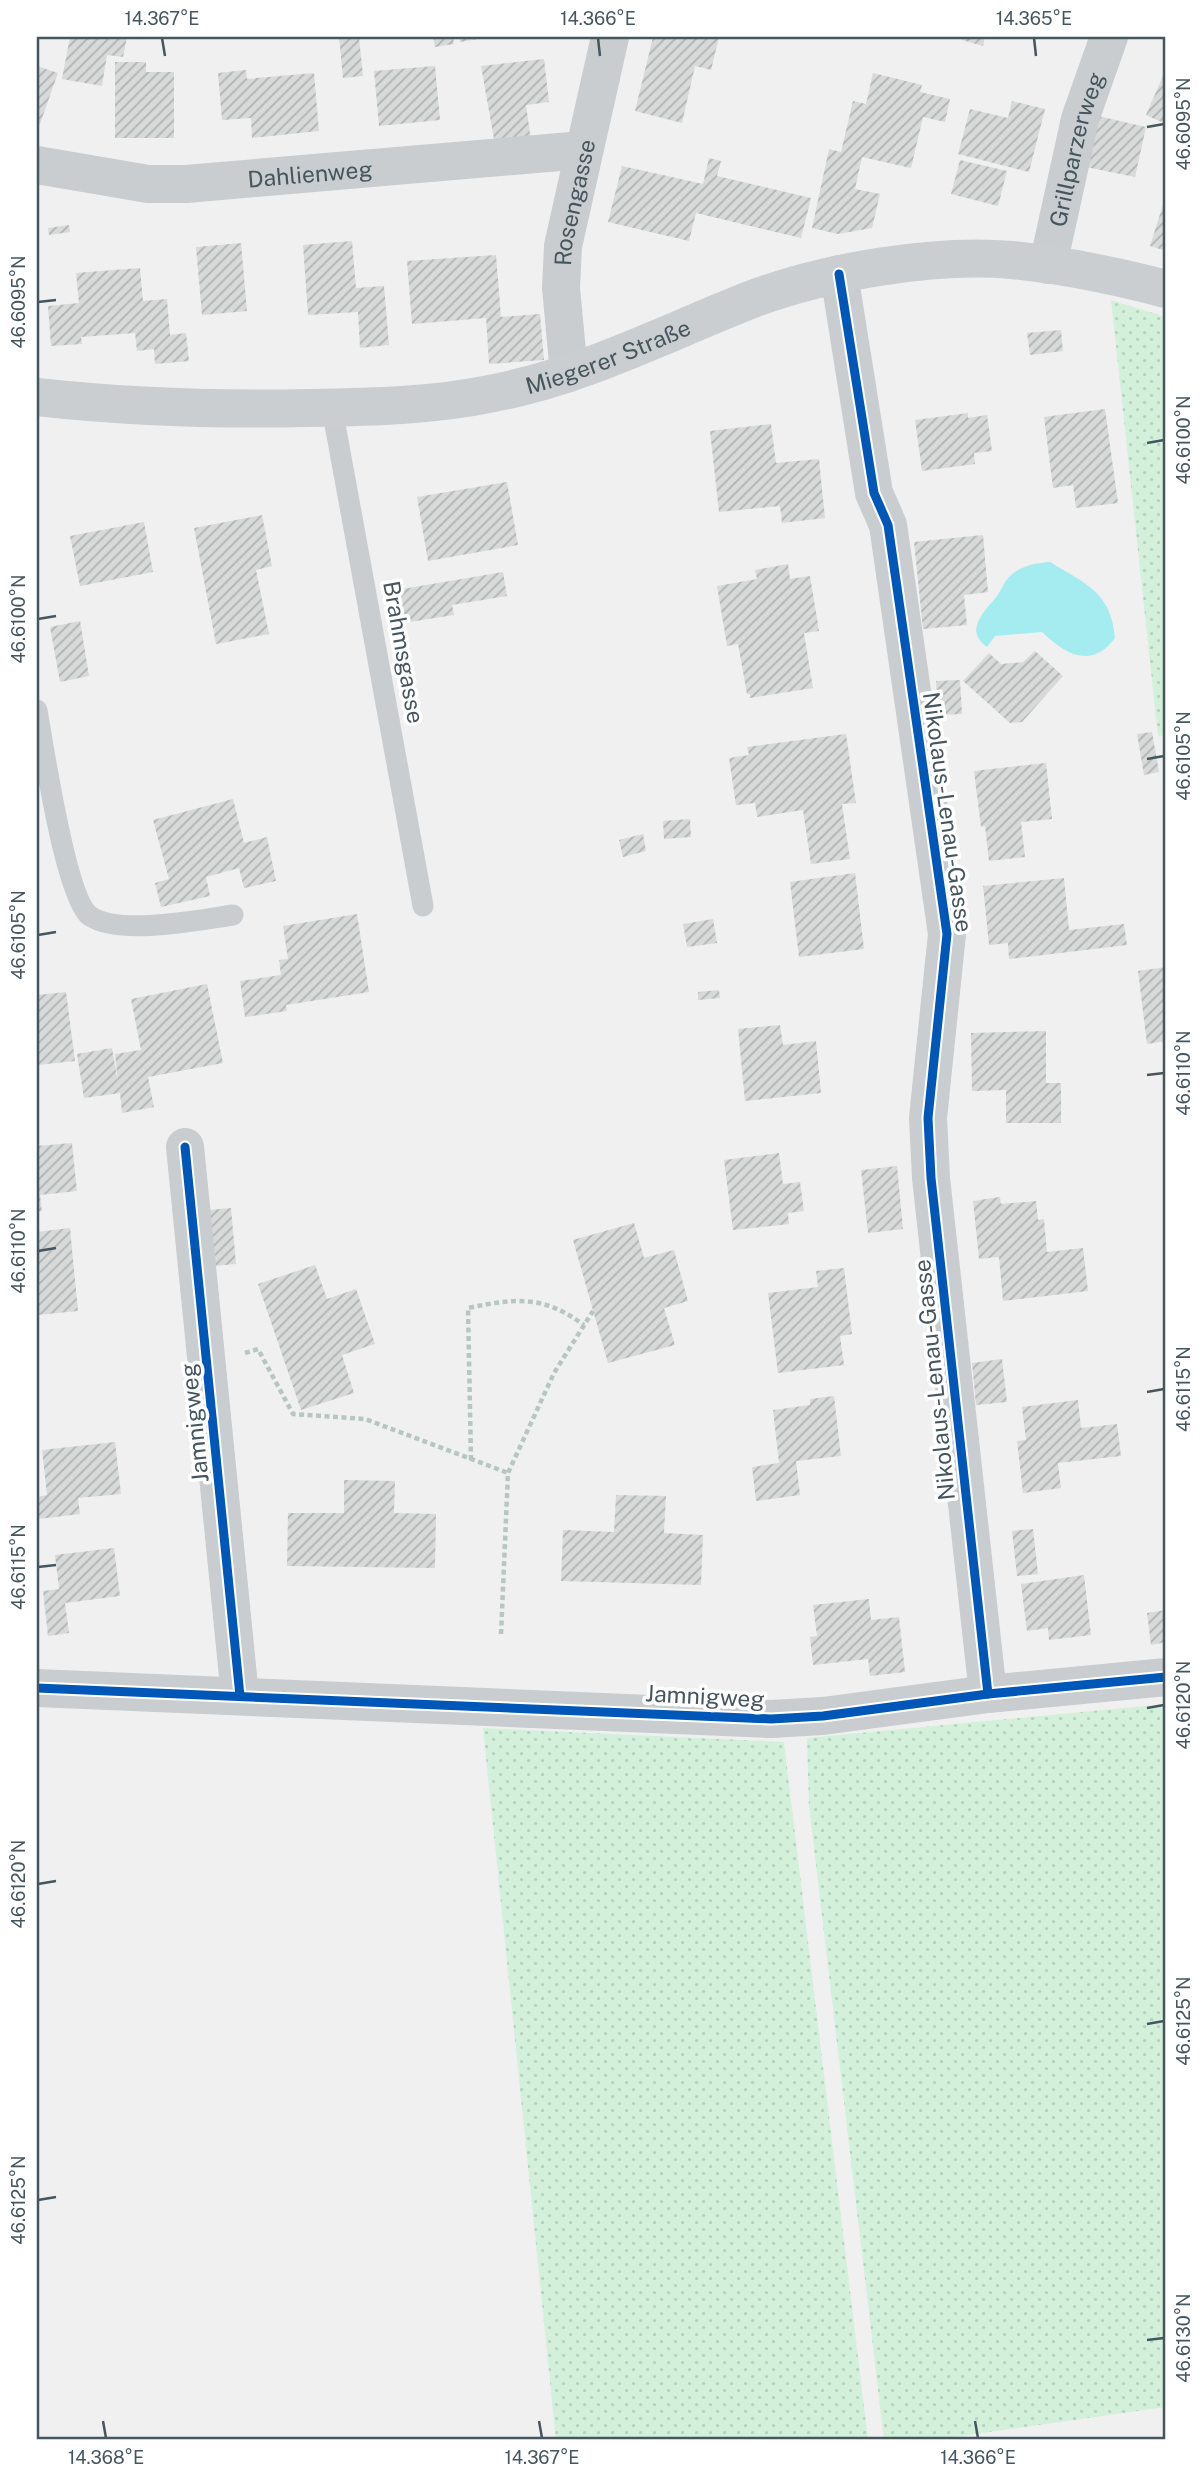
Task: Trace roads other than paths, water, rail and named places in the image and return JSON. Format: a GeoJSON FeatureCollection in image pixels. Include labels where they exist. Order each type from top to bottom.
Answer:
{"type":"FeatureCollection","features":[{"type":"Feature","properties":{"kind":"main road","name":"Miegerer Straße"},"geometry":{"type":"LineString","coordinates":[[37,397],[137,408],[201,410],[437,403],[496,393],[569,373],[754,298],[839,274],[979,259],[1048,265],[1119,277],[1166,289]]}},
{"type":"Feature","properties":{"kind":"street","name":"Rosengasse"},"geometry":{"type":"LineString","coordinates":[[569,373],[561,288],[564,246],[610,37]]}},
{"type":"Feature","properties":{"kind":"street","name":"Grillparzerweg"},"geometry":{"type":"LineString","coordinates":[[1048,265],[1080,119],[1109,37]]}},
{"type":"Feature","properties":{"kind":"street","name":"Dahlienweg"},"geometry":{"type":"LineString","coordinates":[[37,165],[135,182],[186,184],[583,150]]}},
{"type":"Feature","properties":{"kind":"street","name":"Nikolaus-Lenau-Gasse"},"geometry":{"type":"LineString","coordinates":[[839,274],[874,493],[888,524],[947,934],[928,1118],[931,1178],[988,1694]]}},
{"type":"Feature","properties":{"kind":"street","name":"Jamnigweg"},"geometry":{"type":"LineString","coordinates":[[185,1147],[240,1696]]}},
{"type":"Feature","properties":{"kind":"street","name":"Jamnigweg"},"geometry":{"type":"LineString","coordinates":[[37,1688],[771,1719],[823,1716],[988,1694],[1166,1677]]}},
{"type":"Feature","properties":{"kind":"lane","name":"Brahmsgasse"},"geometry":{"type":"LineString","coordinates":[[332,408],[424,906]]}},
{"type":"Feature","properties":{"kind":"lane"},"geometry":{"type":"LineString","coordinates":[[37,710],[57,821],[79,899],[90,915],[109,922],[154,926],[233,915]]}},
{"type":"Feature","properties":{"kind":"water"},"geometry":{"type":"Polygon","coordinates":[[[1050,562],[1085,584],[1102,600],[1113,622],[1115,638],[1097,654],[1087,656],[1069,652],[1042,632],[995,636],[987,647],[980,641],[976,627],[1007,579],[1013,573],[1033,564],[1050,562]]]}}]}
